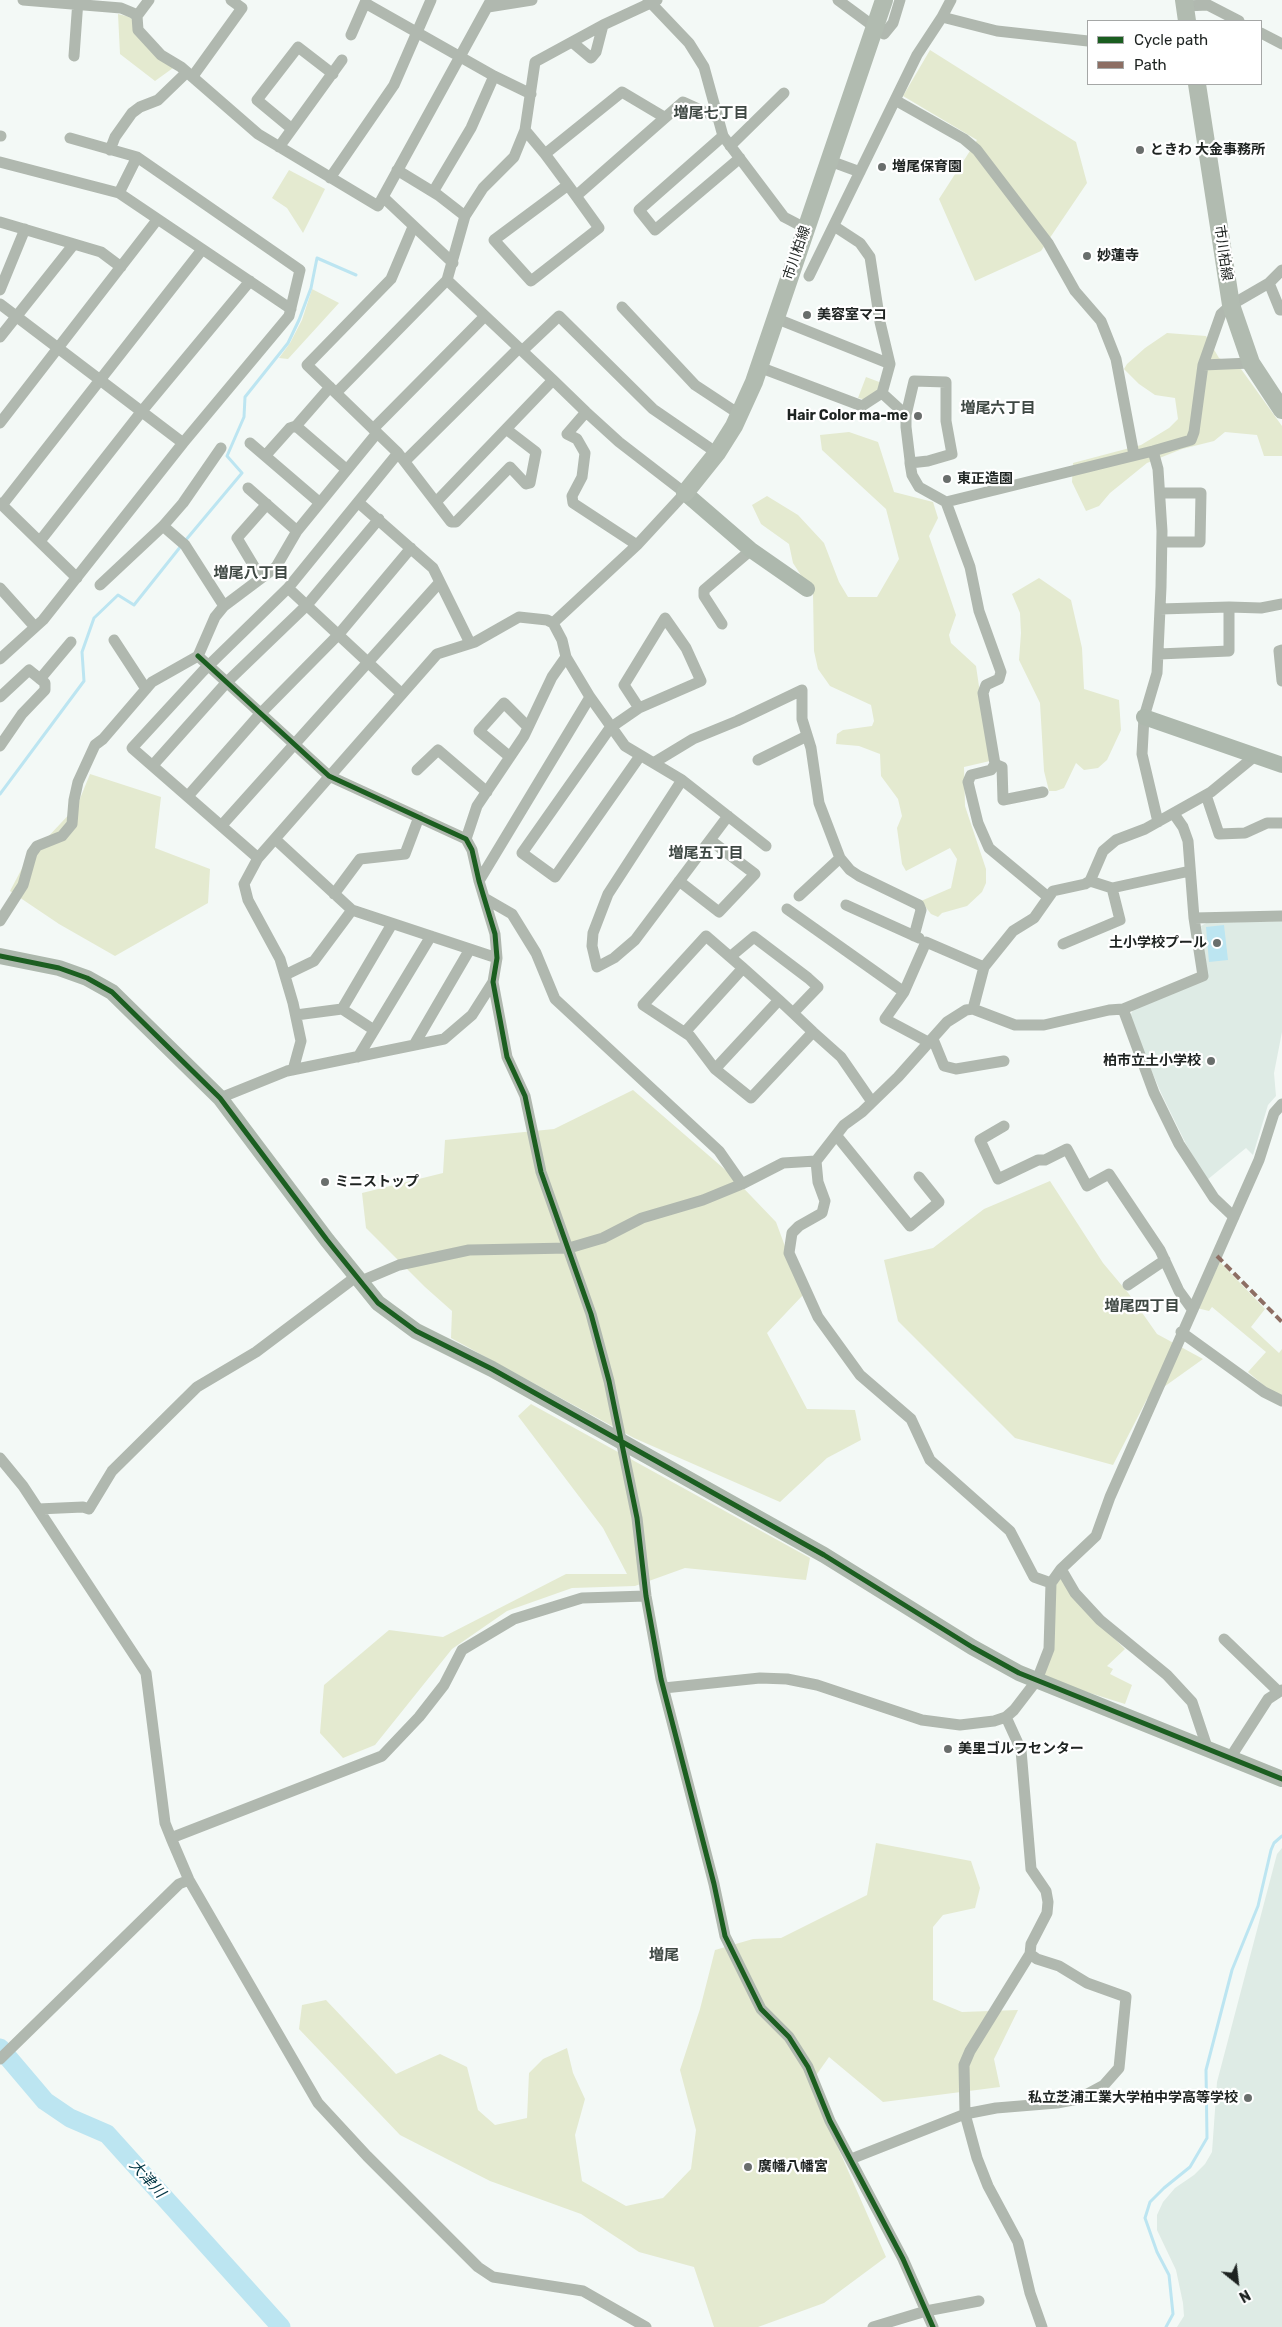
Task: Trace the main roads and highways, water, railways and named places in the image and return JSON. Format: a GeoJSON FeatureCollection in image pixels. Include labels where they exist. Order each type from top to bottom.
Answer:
{"type":"FeatureCollection","features":[{"type":"Feature","properties":{"kind":"main road","name":"市川柏線"},"geometry":{"type":"LineString","coordinates":[[685,493],[718,453],[739,414],[759,367],[884,0]]}},
{"type":"Feature","properties":{"kind":"main road","name":"市川柏線"},"geometry":{"type":"LineString","coordinates":[[1197,85],[1231,305],[1252,363],[1282,410]]}},
{"type":"Feature","properties":{"kind":"water","name":"土小学校プール"},"geometry":{"type":"Polygon","coordinates":[[[1224,925],[1228,960],[1209,962],[1206,927],[1224,925]]]}},
{"type":"Feature","properties":{"kind":"waterway"},"geometry":{"type":"LineString","coordinates":[[185,541],[242,473],[227,456],[244,417],[245,397],[288,343],[311,288],[317,258],[356,275]]}},
{"type":"Feature","properties":{"kind":"waterway"},"geometry":{"type":"LineString","coordinates":[[0,794],[84,681],[82,652],[94,618],[118,595],[134,605],[181,546]]}},
{"type":"Feature","properties":{"kind":"waterway"},"geometry":{"type":"LineString","coordinates":[[1166,2327],[1173,2314],[1169,2275],[1157,2252],[1145,2218],[1150,2202],[1190,2167],[1207,2138],[1206,2070],[1232,1970],[1258,1906],[1271,1850],[1274,1843],[1282,1836]]}},
{"type":"Feature","properties":{"kind":"waterway","name":"大津川"},"geometry":{"type":"LineString","coordinates":[[0,2048],[45,2101],[70,2118],[107,2134],[281,2327]]}},
{"type":"Feature","properties":{"kind":"place","name":"ときわ 大金事務所"},"geometry":{"type":"Point","coordinates":[1140,150]}},
{"type":"Feature","properties":{"kind":"place","name":"増尾保育園"},"geometry":{"type":"Point","coordinates":[882,167]}},
{"type":"Feature","properties":{"kind":"place","name":"妙蓮寺"},"geometry":{"type":"Point","coordinates":[1087,256]}},
{"type":"Feature","properties":{"kind":"place","name":"美容室マコ"},"geometry":{"type":"Point","coordinates":[807,315]}},
{"type":"Feature","properties":{"kind":"place","name":"Hair Color ma-me"},"geometry":{"type":"Point","coordinates":[918,416]}},
{"type":"Feature","properties":{"kind":"place","name":"東正造園"},"geometry":{"type":"Point","coordinates":[947,479]}},
{"type":"Feature","properties":{"kind":"place","name":"土小学校プール"},"geometry":{"type":"Point","coordinates":[1217,943]}},
{"type":"Feature","properties":{"kind":"place","name":"柏市立土小学校"},"geometry":{"type":"Point","coordinates":[1211,1061]}},
{"type":"Feature","properties":{"kind":"place","name":"ミニストップ"},"geometry":{"type":"Point","coordinates":[325,1182]}},
{"type":"Feature","properties":{"kind":"place","name":"美里ゴルフセンター"},"geometry":{"type":"Point","coordinates":[948,1749]}},
{"type":"Feature","properties":{"kind":"place","name":"私立芝浦工業大学柏中学高等学校"},"geometry":{"type":"Point","coordinates":[1248,2098]}},
{"type":"Feature","properties":{"kind":"place","name":"廣幡八幡宮"},"geometry":{"type":"Point","coordinates":[748,2167]}},
{"type":"Feature","properties":{"kind":"district","name":"増尾七丁目"},"geometry":{"type":"Point","coordinates":[711,114]}},
{"type":"Feature","properties":{"kind":"district","name":"増尾六丁目"},"geometry":{"type":"Point","coordinates":[998,409]}},
{"type":"Feature","properties":{"kind":"district","name":"増尾八丁目"},"geometry":{"type":"Point","coordinates":[251,574]}},
{"type":"Feature","properties":{"kind":"district","name":"増尾五丁目"},"geometry":{"type":"Point","coordinates":[706,854]}},
{"type":"Feature","properties":{"kind":"district","name":"増尾四丁目"},"geometry":{"type":"Point","coordinates":[1142,1307]}},
{"type":"Feature","properties":{"kind":"district","name":"増尾"},"geometry":{"type":"Point","coordinates":[664,1956]}}]}
